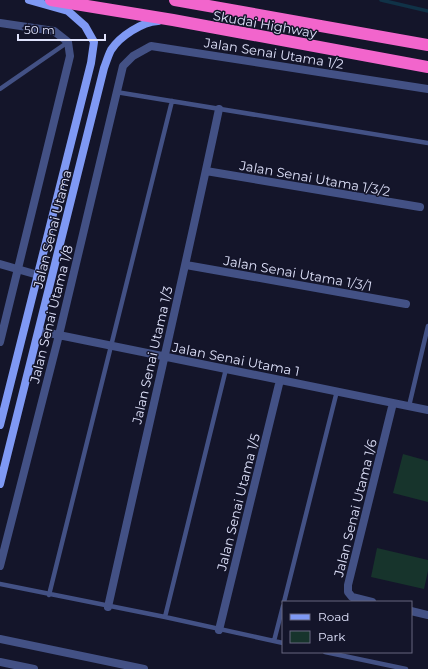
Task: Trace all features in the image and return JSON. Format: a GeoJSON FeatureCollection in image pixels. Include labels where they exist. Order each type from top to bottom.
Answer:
{"type":"FeatureCollection","features":[{"type":"Feature","properties":{"kind":"highway","name":"Skudai Highway"},"geometry":{"type":"LineString","coordinates":[[51,0],[173,20],[428,67]]}},
{"type":"Feature","properties":{"kind":"highway","name":"Skudai Highway"},"geometry":{"type":"LineString","coordinates":[[175,0],[428,45]]}},
{"type":"Feature","properties":{"kind":"street","name":"Jalan Senai Utama"},"geometry":{"type":"LineString","coordinates":[[0,425],[91,63],[94,42],[85,26],[68,11],[29,0]]}},
{"type":"Feature","properties":{"kind":"street","name":"Jalan Senai Utama"},"geometry":{"type":"LineString","coordinates":[[0,484],[104,68],[111,50],[122,39],[149,22],[173,20]]}},
{"type":"Feature","properties":{"kind":"street"},"geometry":{"type":"LineString","coordinates":[[0,23],[54,31],[68,42],[70,56],[0,342]]}},
{"type":"Feature","properties":{"kind":"street","name":"Jalan Senai Utama 1/2"},"geometry":{"type":"LineString","coordinates":[[123,66],[133,56],[151,46],[428,89]]}},
{"type":"Feature","properties":{"kind":"street","name":"Jalan Senai Utama 1/8"},"geometry":{"type":"LineString","coordinates":[[0,566],[59,335],[123,66]]}},
{"type":"Feature","properties":{"kind":"street","name":"Jalan Senai Utama 1/3"},"geometry":{"type":"LineString","coordinates":[[108,607],[164,356],[186,265],[219,108]]}},
{"type":"Feature","properties":{"kind":"street","name":"Jalan Senai Utama 1/3/2"},"geometry":{"type":"LineString","coordinates":[[206,171],[420,208]]}},
{"type":"Feature","properties":{"kind":"street"},"geometry":{"type":"LineString","coordinates":[[0,264],[38,275]]}},
{"type":"Feature","properties":{"kind":"street","name":"Jalan Senai Utama 1/3/1"},"geometry":{"type":"LineString","coordinates":[[186,265],[406,304]]}},
{"type":"Feature","properties":{"kind":"street","name":"Jalan Senai Utama 1"},"geometry":{"type":"LineString","coordinates":[[39,331],[428,410]]}},
{"type":"Feature","properties":{"kind":"street","name":"Jalan Senai Utama 1/5"},"geometry":{"type":"LineString","coordinates":[[219,630],[280,380]]}},
{"type":"Feature","properties":{"kind":"street","name":"Jalan Senai Utama 1/6"},"geometry":{"type":"LineString","coordinates":[[368,601],[352,597],[348,592],[348,585],[393,403]]}},
{"type":"Feature","properties":{"kind":"street"},"geometry":{"type":"LineString","coordinates":[[412,611],[428,615]]}},
{"type":"Feature","properties":{"kind":"street"},"geometry":{"type":"LineString","coordinates":[[0,639],[144,669]]}},
{"type":"Feature","properties":{"kind":"street"},"geometry":{"type":"LineString","coordinates":[[0,662],[34,669]]}},
{"type":"Feature","properties":{"kind":"lane"},"geometry":{"type":"LineString","coordinates":[[0,90],[68,42]]}},
{"type":"Feature","properties":{"kind":"lane"},"geometry":{"type":"LineString","coordinates":[[116,92],[428,143]]}},
{"type":"Feature","properties":{"kind":"lane"},"geometry":{"type":"LineString","coordinates":[[50,594],[172,101]]}},
{"type":"Feature","properties":{"kind":"lane"},"geometry":{"type":"LineString","coordinates":[[409,406],[428,326]]}},
{"type":"Feature","properties":{"kind":"lane"},"geometry":{"type":"LineString","coordinates":[[165,617],[226,369]]}},
{"type":"Feature","properties":{"kind":"lane"},"geometry":{"type":"LineString","coordinates":[[284,601],[337,391]]}},
{"type":"Feature","properties":{"kind":"lane"},"geometry":{"type":"LineString","coordinates":[[0,584],[108,607],[165,617],[282,643]]}},
{"type":"Feature","properties":{"kind":"lane"},"geometry":{"type":"LineString","coordinates":[[274,641],[282,610]]}},
{"type":"Feature","properties":{"kind":"lane"},"geometry":{"type":"LineString","coordinates":[[330,653],[406,669]]}},
{"type":"Feature","properties":{"kind":"green space"},"geometry":{"type":"Polygon","coordinates":[[[403,454],[428,461],[428,502],[393,493],[403,454]]]}},
{"type":"Feature","properties":{"kind":"green space"},"geometry":{"type":"Polygon","coordinates":[[[377,548],[428,560],[428,571],[424,589],[371,577],[377,548]]]}},
{"type":"Feature","properties":{"kind":"waterway"},"geometry":{"type":"LineString","coordinates":[[381,0],[428,11]]}}]}
